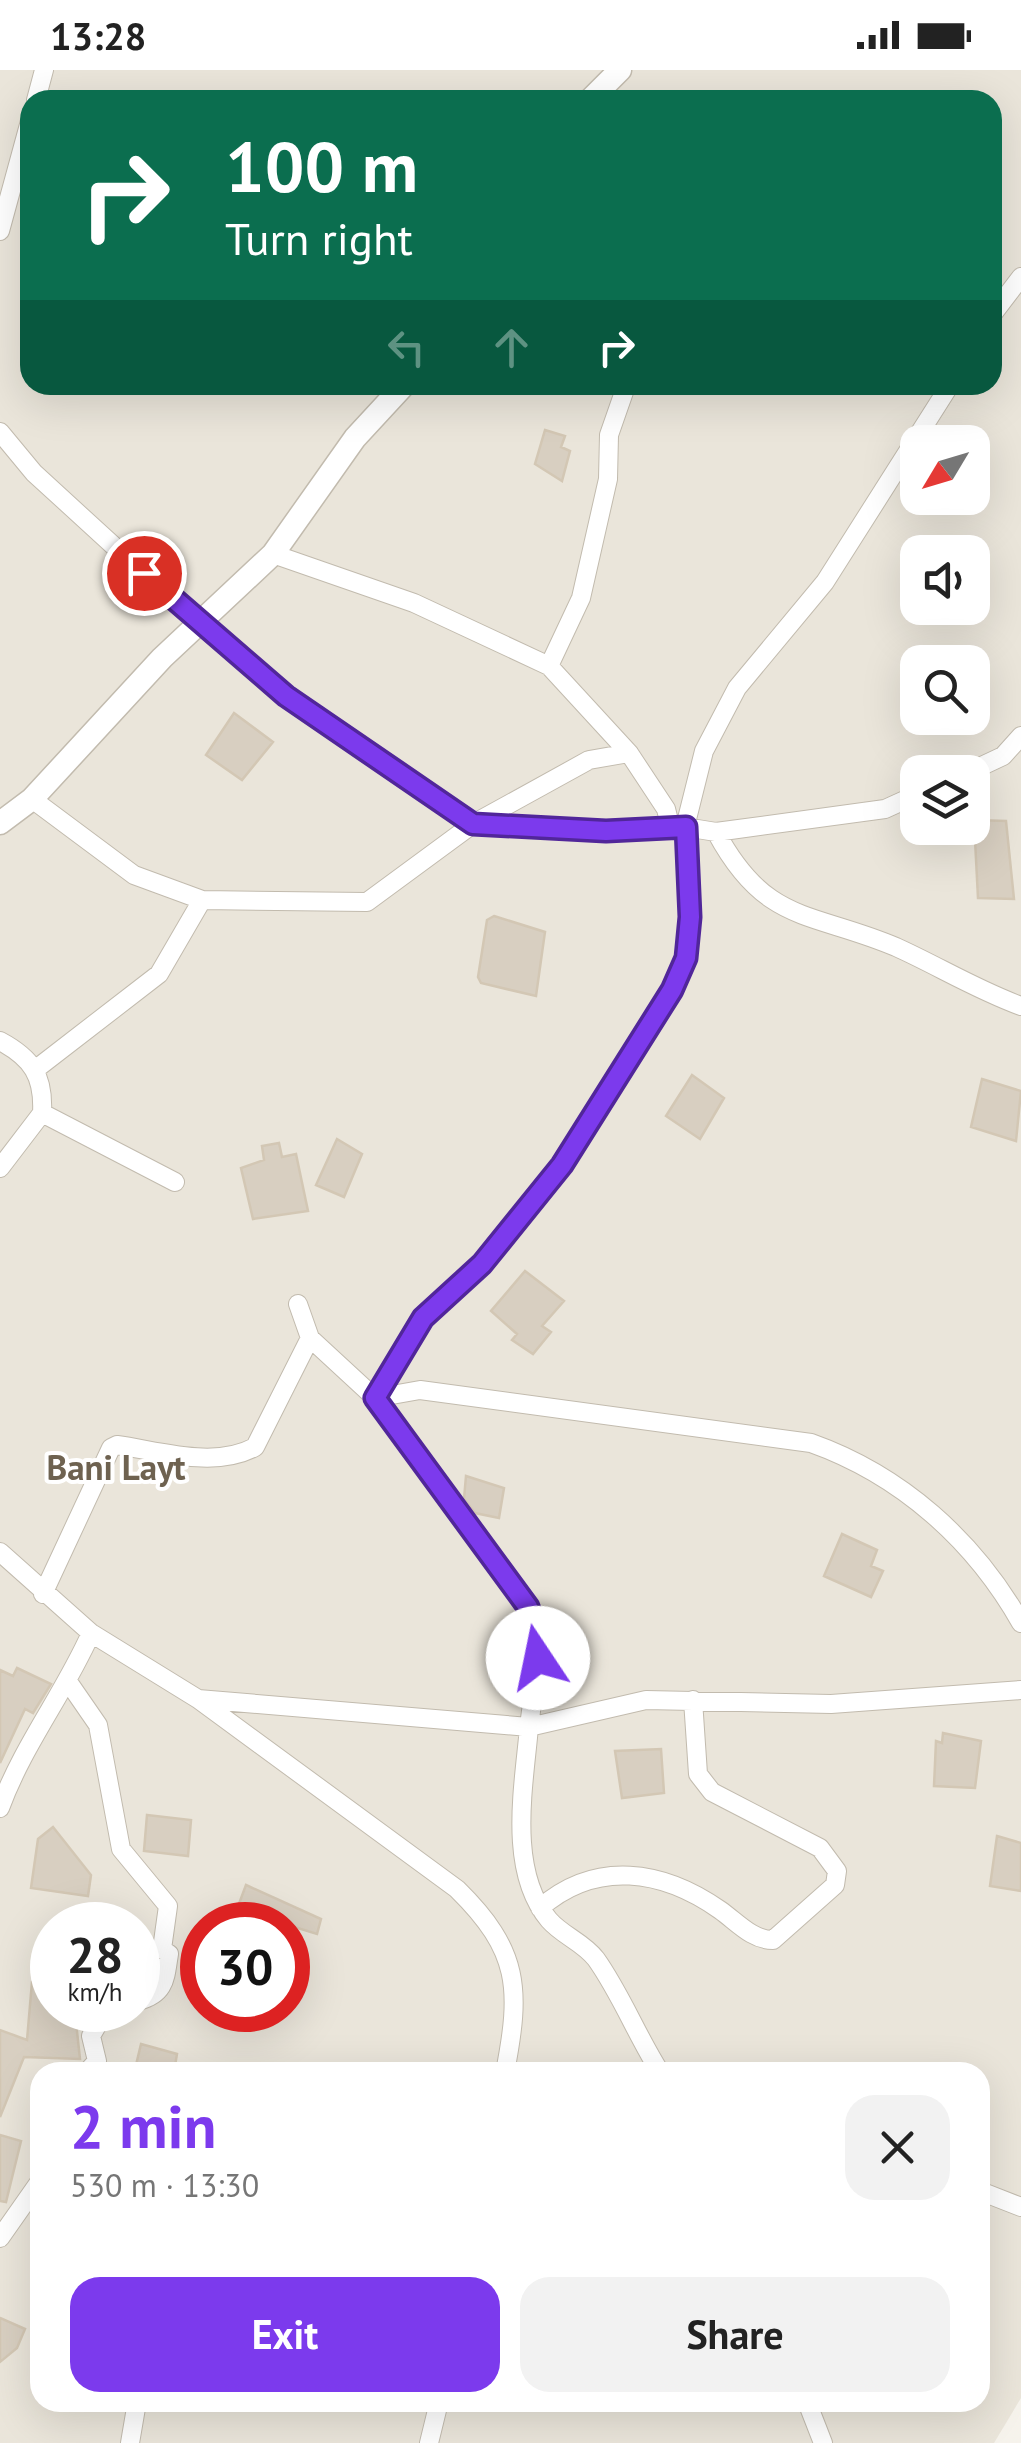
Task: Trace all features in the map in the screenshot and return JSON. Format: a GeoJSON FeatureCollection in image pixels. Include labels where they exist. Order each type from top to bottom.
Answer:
{"type":"FeatureCollection","features":[{"type":"Feature","properties":{"kind":"street"},"geometry":{"type":"LineString","coordinates":[[600,90],[620,70]]}},
{"type":"Feature","properties":{"kind":"street"},"geometry":{"type":"LineString","coordinates":[[0,231],[20,157]]}},
{"type":"Feature","properties":{"kind":"street"},"geometry":{"type":"LineString","coordinates":[[1002,302],[1021,277]]}},
{"type":"Feature","properties":{"kind":"street"},"geometry":{"type":"LineString","coordinates":[[0,823],[32,798],[199,624],[274,554],[355,438],[395,395]]}},
{"type":"Feature","properties":{"kind":"street"},"geometry":{"type":"LineString","coordinates":[[549,666],[582,598],[608,479],[608,435],[623,395]]}},
{"type":"Feature","properties":{"kind":"street"},"geometry":{"type":"LineString","coordinates":[[678,828],[704,751],[737,688],[824,582],[944,395]]}},
{"type":"Feature","properties":{"kind":"street"},"geometry":{"type":"LineString","coordinates":[[0,432],[34,472],[199,624],[286,696],[473,824],[716,832],[885,809],[900,802]]}},
{"type":"Feature","properties":{"kind":"street"},"geometry":{"type":"LineString","coordinates":[[274,554],[414,602],[549,666],[629,753],[678,828],[690,917],[686,958],[672,990],[562,1165],[482,1264],[423,1318],[375,1398]]}},
{"type":"Feature","properties":{"kind":"street"},"geometry":{"type":"LineString","coordinates":[[990,762],[1003,756],[1021,736]]}},
{"type":"Feature","properties":{"kind":"street"},"geometry":{"type":"LineString","coordinates":[[32,798],[134,875],[202,900],[366,902],[388,890],[473,824],[589,760],[629,753]]}},
{"type":"Feature","properties":{"kind":"street"},"geometry":{"type":"LineString","coordinates":[[716,832],[732,862],[758,890],[788,913],[894,946],[1021,1006]]}},
{"type":"Feature","properties":{"kind":"street"},"geometry":{"type":"LineString","coordinates":[[36,1069],[158,974],[202,900]]}},
{"type":"Feature","properties":{"kind":"street"},"geometry":{"type":"LineString","coordinates":[[0,1041],[23,1053],[36,1069],[42,1113],[0,1168]]}},
{"type":"Feature","properties":{"kind":"street"},"geometry":{"type":"LineString","coordinates":[[42,1113],[176,1182]]}},
{"type":"Feature","properties":{"kind":"street"},"geometry":{"type":"LineString","coordinates":[[298,1304],[310,1338],[375,1398],[528,1607],[537,1632],[538,1658],[521,1818],[525,1855],[540,1908],[552,1924],[595,1958],[654,2062]]}},
{"type":"Feature","properties":{"kind":"street"},"geometry":{"type":"LineString","coordinates":[[43,1594],[111,1448],[118,1444],[210,1458],[242,1454],[255,1448],[310,1338]]}},
{"type":"Feature","properties":{"kind":"street"},"geometry":{"type":"LineString","coordinates":[[375,1398],[420,1390],[811,1443],[874,1470],[962,1540],[1021,1623]]}},
{"type":"Feature","properties":{"kind":"street"},"geometry":{"type":"LineString","coordinates":[[0,1552],[91,1633],[198,1699],[457,1888],[486,1918],[516,1981],[516,2017],[507,2062]]}},
{"type":"Feature","properties":{"kind":"street"},"geometry":{"type":"LineString","coordinates":[[0,1808],[30,1739],[69,1683],[91,1633]]}},
{"type":"Feature","properties":{"kind":"street"},"geometry":{"type":"LineString","coordinates":[[69,1683],[98,1725],[120,1849],[168,1906],[162,1949],[169,1954],[168,1978],[160,1990]]}},
{"type":"Feature","properties":{"kind":"street"},"geometry":{"type":"LineString","coordinates":[[198,1699],[529,1727],[622,1702],[831,1704],[1021,1690]]}},
{"type":"Feature","properties":{"kind":"street"},"geometry":{"type":"LineString","coordinates":[[540,1908],[578,1885],[618,1874],[640,1874],[692,1892],[756,1937],[774,1940],[835,1885],[837,1871],[820,1848],[712,1792],[703,1783],[698,1774],[693,1700]]}},
{"type":"Feature","properties":{"kind":"street"},"geometry":{"type":"LineString","coordinates":[[94,2032],[96,2062]]}},
{"type":"Feature","properties":{"kind":"street"},"geometry":{"type":"LineString","coordinates":[[0,2238],[30,2195]]}},
{"type":"Feature","properties":{"kind":"street"},"geometry":{"type":"LineString","coordinates":[[990,2195],[1021,2207]]}},
{"type":"Feature","properties":{"kind":"street"},"geometry":{"type":"LineString","coordinates":[[130,2443],[135,2412]]}},
{"type":"Feature","properties":{"kind":"street"},"geometry":{"type":"LineString","coordinates":[[429,2443],[437,2412]]}},
{"type":"Feature","properties":{"kind":"street"},"geometry":{"type":"LineString","coordinates":[[811,2412],[823,2443]]}},
{"type":"Feature","properties":{"kind":"shaded area"},"geometry":{"type":"Polygon","coordinates":[[[0,70],[1021,70],[1021,2398],[994,2443],[0,2443],[0,70]]]}},
{"type":"Feature","properties":{"kind":"building"},"geometry":{"type":"Polygon","coordinates":[[[545,430],[565,436],[561,447],[570,451],[562,481],[535,464],[545,430]]]}},
{"type":"Feature","properties":{"kind":"building"},"geometry":{"type":"Polygon","coordinates":[[[234,713],[273,742],[242,780],[206,755],[234,713]]]}},
{"type":"Feature","properties":{"kind":"building"},"geometry":{"type":"Polygon","coordinates":[[[990,820],[1006,821],[1014,899],[978,898],[975,845],[990,845],[990,820]]]}},
{"type":"Feature","properties":{"kind":"building"},"geometry":{"type":"Polygon","coordinates":[[[494,916],[545,932],[536,996],[481,983],[478,977],[487,920],[494,916]]]}},
{"type":"Feature","properties":{"kind":"building"},"geometry":{"type":"Polygon","coordinates":[[[692,1075],[724,1098],[700,1139],[666,1116],[692,1075]]]}},
{"type":"Feature","properties":{"kind":"building"},"geometry":{"type":"Polygon","coordinates":[[[982,1079],[1021,1091],[1016,1141],[971,1127],[982,1079]]]}},
{"type":"Feature","properties":{"kind":"building"},"geometry":{"type":"Polygon","coordinates":[[[337,1139],[362,1154],[344,1197],[316,1185],[337,1139]]]}},
{"type":"Feature","properties":{"kind":"building"},"geometry":{"type":"Polygon","coordinates":[[[279,1143],[282,1157],[296,1154],[308,1211],[253,1219],[241,1168],[264,1160],[262,1146],[279,1143]]]}},
{"type":"Feature","properties":{"kind":"building"},"geometry":{"type":"Polygon","coordinates":[[[525,1271],[564,1301],[542,1326],[551,1332],[533,1354],[512,1340],[517,1334],[491,1311],[525,1271]]]}},
{"type":"Feature","properties":{"kind":"building"},"geometry":{"type":"Polygon","coordinates":[[[466,1476],[504,1488],[499,1518],[475,1513],[464,1499],[466,1476]]]}},
{"type":"Feature","properties":{"kind":"building"},"geometry":{"type":"Polygon","coordinates":[[[842,1534],[877,1550],[871,1566],[883,1571],[871,1597],[824,1576],[842,1534]]]}},
{"type":"Feature","properties":{"kind":"building"},"geometry":{"type":"Polygon","coordinates":[[[17,1668],[51,1684],[33,1713],[25,1709],[0,1763],[0,1670],[13,1676],[17,1668]]]}},
{"type":"Feature","properties":{"kind":"building"},"geometry":{"type":"Polygon","coordinates":[[[943,1733],[981,1741],[975,1788],[934,1786],[936,1741],[942,1743],[943,1733]]]}},
{"type":"Feature","properties":{"kind":"building"},"geometry":{"type":"Polygon","coordinates":[[[661,1749],[664,1793],[622,1798],[615,1751],[661,1749]]]}},
{"type":"Feature","properties":{"kind":"building"},"geometry":{"type":"Polygon","coordinates":[[[147,1815],[191,1820],[188,1856],[144,1851],[147,1815]]]}},
{"type":"Feature","properties":{"kind":"building"},"geometry":{"type":"Polygon","coordinates":[[[53,1827],[91,1875],[88,1896],[31,1888],[38,1839],[53,1827]]]}},
{"type":"Feature","properties":{"kind":"building"},"geometry":{"type":"Polygon","coordinates":[[[997,1836],[1021,1843],[1021,1891],[990,1886],[997,1836]]]}},
{"type":"Feature","properties":{"kind":"building"},"geometry":{"type":"Polygon","coordinates":[[[246,1885],[284,1902],[240,1902],[246,1885]]]}},
{"type":"Feature","properties":{"kind":"building"},"geometry":{"type":"Polygon","coordinates":[[[310,1914],[321,1919],[317,1934],[310,1932],[310,1914]]]}},
{"type":"Feature","properties":{"kind":"building"},"geometry":{"type":"Polygon","coordinates":[[[30,2005],[30,2032],[77,2032],[80,2059],[24,2057],[0,2117],[0,2030],[27,2040],[30,2005]]]}},
{"type":"Feature","properties":{"kind":"building"},"geometry":{"type":"Polygon","coordinates":[[[141,2044],[177,2054],[176,2062],[137,2062],[141,2044]]]}},
{"type":"Feature","properties":{"kind":"building"},"geometry":{"type":"Polygon","coordinates":[[[0,2135],[21,2141],[6,2202],[0,2201],[0,2135]]]}},
{"type":"Feature","properties":{"kind":"building"},"geometry":{"type":"Polygon","coordinates":[[[0,2318],[25,2329],[17,2348],[0,2362],[0,2318]]]}},
{"type":"Feature","properties":{"kind":"district","name":"Bani Layt"},"geometry":{"type":"Point","coordinates":[116,1468]}},
{"type":"Feature","properties":{"kind":"route"},"geometry":{"type":"LineString","coordinates":[[144,573],[286,696],[473,824],[606,831],[686,827],[690,917],[686,958],[672,990],[562,1165],[482,1264],[440,1298],[423,1318],[375,1398],[528,1607],[537,1632],[538,1658]]}}]}
